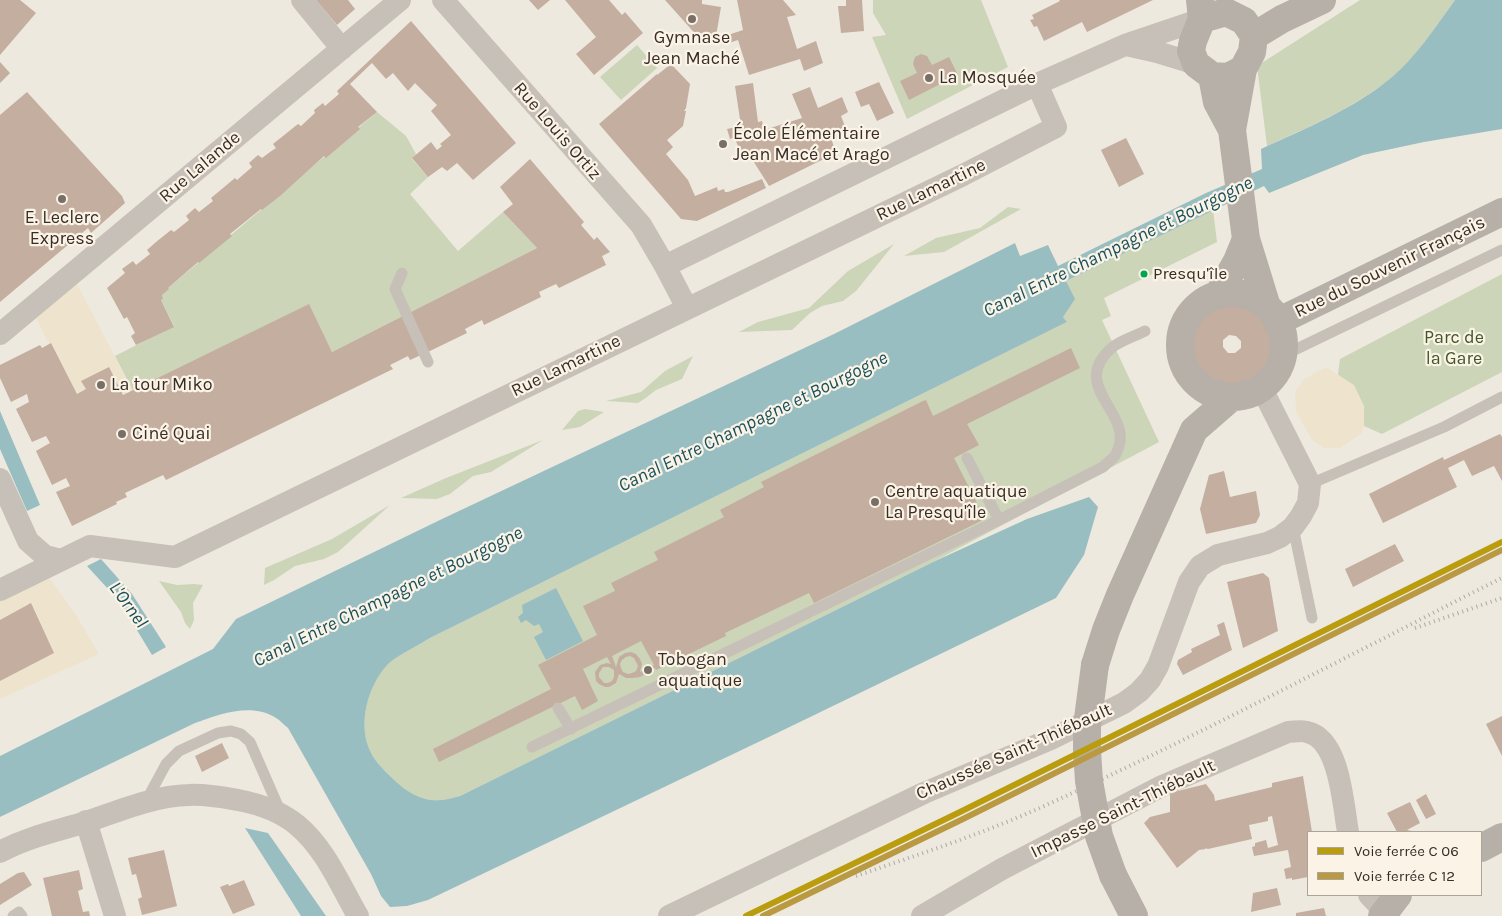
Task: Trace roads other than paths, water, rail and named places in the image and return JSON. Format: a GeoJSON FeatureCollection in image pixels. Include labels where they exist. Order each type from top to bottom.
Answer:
{"type":"FeatureCollection","features":[{"type":"Feature","properties":{"kind":"main road"},"geometry":{"type":"LineString","coordinates":[[1254,36],[1282,19],[1322,0]]}},
{"type":"Feature","properties":{"kind":"main road"},"geometry":{"type":"LineString","coordinates":[[1232,130],[1217,102],[1204,70],[1191,51],[1196,33],[1213,8],[1244,21],[1254,36],[1252,52],[1243,69],[1232,130],[1245,232],[1272,314],[1282,334],[1283,343],[1282,356],[1277,369],[1261,387],[1248,394],[1232,397],[1223,396],[1205,390],[1191,378],[1181,357],[1180,346],[1183,330],[1190,314],[1197,307],[1206,300],[1228,293],[1249,296],[1272,314]]}},
{"type":"Feature","properties":{"kind":"main road"},"geometry":{"type":"LineString","coordinates":[[1204,70],[1228,77],[1243,69]]}},
{"type":"Feature","properties":{"kind":"main road","name":"Rue du Souvenir Français"},"geometry":{"type":"LineString","coordinates":[[1272,314],[1502,212]]}},
{"type":"Feature","properties":{"kind":"main road"},"geometry":{"type":"LineString","coordinates":[[1218,295],[1237,261],[1245,232]]}},
{"type":"Feature","properties":{"kind":"main road"},"geometry":{"type":"LineString","coordinates":[[1191,378],[1194,430]]}},
{"type":"Feature","properties":{"kind":"main road"},"geometry":{"type":"LineString","coordinates":[[1134,916],[1113,875],[1099,836],[1089,781],[1087,751],[1090,698],[1095,665],[1106,630],[1194,430],[1232,397]]}},
{"type":"Feature","properties":{"kind":"main road"},"geometry":{"type":"LineString","coordinates":[[1482,847],[1502,837]]}},
{"type":"Feature","properties":{"kind":"street"},"geometry":{"type":"LineString","coordinates":[[302,0],[342,49]]}},
{"type":"Feature","properties":{"kind":"street","name":"Rue Lalande"},"geometry":{"type":"LineString","coordinates":[[0,334],[400,0]]}},
{"type":"Feature","properties":{"kind":"street","name":"Rue Louis Ortiz"},"geometry":{"type":"LineString","coordinates":[[443,0],[641,225],[687,308]]}},
{"type":"Feature","properties":{"kind":"street"},"geometry":{"type":"LineString","coordinates":[[665,266],[1037,84],[1213,8]]}},
{"type":"Feature","properties":{"kind":"street"},"geometry":{"type":"LineString","coordinates":[[1125,45],[1157,52],[1204,70]]}},
{"type":"Feature","properties":{"kind":"street","name":"Rue Lamartine"},"geometry":{"type":"LineString","coordinates":[[0,590],[90,546],[175,557],[963,175],[1056,127],[1037,84]]}},
{"type":"Feature","properties":{"kind":"street"},"geometry":{"type":"LineString","coordinates":[[1261,387],[1310,484],[1308,503],[1293,527]]}},
{"type":"Feature","properties":{"kind":"street"},"geometry":{"type":"LineString","coordinates":[[0,479],[28,541],[46,556],[61,560]]}},
{"type":"Feature","properties":{"kind":"street","name":"Chaussée Saint-Thiébault"},"geometry":{"type":"LineString","coordinates":[[669,916],[924,793],[1051,739],[1124,703],[1150,680],[1158,666],[1189,582],[1200,566],[1218,555],[1280,537],[1293,527]]}},
{"type":"Feature","properties":{"kind":"street","name":"Impasse Saint-Thiébault"},"geometry":{"type":"LineString","coordinates":[[922,916],[1002,869],[1162,786],[1288,732],[1307,731],[1318,737],[1329,748],[1336,766],[1348,831]]}},
{"type":"Feature","properties":{"kind":"street"},"geometry":{"type":"LineString","coordinates":[[0,852],[14,844],[47,832],[86,822],[145,802],[187,795],[205,795],[238,800],[264,807],[282,815],[296,825],[324,854],[358,916]]}},
{"type":"Feature","properties":{"kind":"street"},"geometry":{"type":"LineString","coordinates":[[86,822],[115,916]]}},
{"type":"Feature","properties":{"kind":"lane"},"geometry":{"type":"LineString","coordinates":[[1282,356],[1502,250]]}},
{"type":"Feature","properties":{"kind":"lane"},"geometry":{"type":"LineString","coordinates":[[402,273],[395,289],[428,362]]}},
{"type":"Feature","properties":{"kind":"lane"},"geometry":{"type":"LineString","coordinates":[[532,747],[999,520],[1103,467],[1116,455],[1120,442],[1119,429],[1097,384],[1097,369],[1104,355],[1116,345],[1145,331]]}},
{"type":"Feature","properties":{"kind":"lane"},"geometry":{"type":"LineString","coordinates":[[1310,484],[1444,427],[1502,397]]}},
{"type":"Feature","properties":{"kind":"lane"},"geometry":{"type":"LineString","coordinates":[[967,458],[999,520]]}},
{"type":"Feature","properties":{"kind":"lane"},"geometry":{"type":"LineString","coordinates":[[1293,527],[1312,618]]}},
{"type":"Feature","properties":{"kind":"lane"},"geometry":{"type":"LineString","coordinates":[[558,708],[571,729]]}},
{"type":"Feature","properties":{"kind":"lane"},"geometry":{"type":"LineString","coordinates":[[145,802],[166,764],[179,751],[218,733],[231,731],[240,734],[250,742],[282,815]]}},
{"type":"Feature","properties":{"kind":"lane"},"geometry":{"type":"LineString","coordinates":[[13,916],[19,912],[22,916]]}},
{"type":"Feature","properties":{"kind":"water","name":"Canal Entre Champagne et Bourgogne"},"geometry":{"type":"Polygon","coordinates":[[[1455,0],[1502,0],[1502,129],[1424,142],[1363,155],[1269,193],[1264,186],[1066,281],[1075,299],[1063,317],[1067,322],[430,638],[396,658],[381,673],[370,695],[365,719],[367,742],[374,759],[396,782],[410,792],[426,799],[434,800],[460,796],[933,562],[1027,519],[1089,497],[1098,507],[1084,555],[1056,598],[428,900],[407,906],[390,907],[381,896],[371,874],[288,728],[267,713],[246,710],[235,711],[195,723],[0,817],[0,756],[213,649],[236,619],[442,519],[834,334],[1015,243],[1020,256],[1048,245],[1058,266],[1206,193],[1262,169],[1261,149],[1346,108],[1392,77],[1418,50],[1455,0]]]}},
{"type":"Feature","properties":{"kind":"water"},"geometry":{"type":"Polygon","coordinates":[[[0,411],[40,505],[27,511],[0,449],[0,411]]]}},
{"type":"Feature","properties":{"kind":"water","name":"L'Ornel"},"geometry":{"type":"Polygon","coordinates":[[[101,559],[132,594],[166,647],[152,655],[120,602],[87,566],[101,559]]]}},
{"type":"Feature","properties":{"kind":"water"},"geometry":{"type":"Polygon","coordinates":[[[556,588],[583,641],[546,660],[534,637],[543,632],[539,624],[534,626],[526,620],[521,623],[518,617],[523,613],[522,605],[556,588]]]}},
{"type":"Feature","properties":{"kind":"water"},"geometry":{"type":"Polygon","coordinates":[[[245,828],[268,833],[326,916],[301,916],[245,828]]]}},
{"type":"Feature","properties":{"kind":"railway"},"geometry":{"type":"LineString","coordinates":[[856,876],[982,832],[1055,801],[1230,716],[1502,578]]}},
{"type":"Feature","properties":{"kind":"railway"},"geometry":{"type":"LineString","coordinates":[[1415,628],[1502,598]]}},
{"type":"Feature","properties":{"kind":"place","name":"Gymnase Jean Maché"},"geometry":{"type":"Point","coordinates":[692,19]}},
{"type":"Feature","properties":{"kind":"place","name":"La Mosquée"},"geometry":{"type":"Point","coordinates":[929,78]}},
{"type":"Feature","properties":{"kind":"place","name":"École Élémentaire Jean Macé et Arago"},"geometry":{"type":"Point","coordinates":[723,144]}},
{"type":"Feature","properties":{"kind":"place","name":"E. Leclerc Express"},"geometry":{"type":"Point","coordinates":[62,199]}},
{"type":"Feature","properties":{"kind":"place","name":"Presqu'île"},"geometry":{"type":"Point","coordinates":[1144,274]}},
{"type":"Feature","properties":{"kind":"place","name":"La tour Miko"},"geometry":{"type":"Point","coordinates":[101,385]}},
{"type":"Feature","properties":{"kind":"place","name":"Ciné Quai"},"geometry":{"type":"Point","coordinates":[122,434]}},
{"type":"Feature","properties":{"kind":"place","name":"Centre aquatique La Presqu'île"},"geometry":{"type":"Point","coordinates":[875,502]}},
{"type":"Feature","properties":{"kind":"place","name":"Tobogan aquatique"},"geometry":{"type":"Point","coordinates":[648,670]}},
{"type":"Feature","properties":{"kind":"park label","name":"Parc de la Gare"},"geometry":{"type":"Point","coordinates":[1454,348]}}]}
